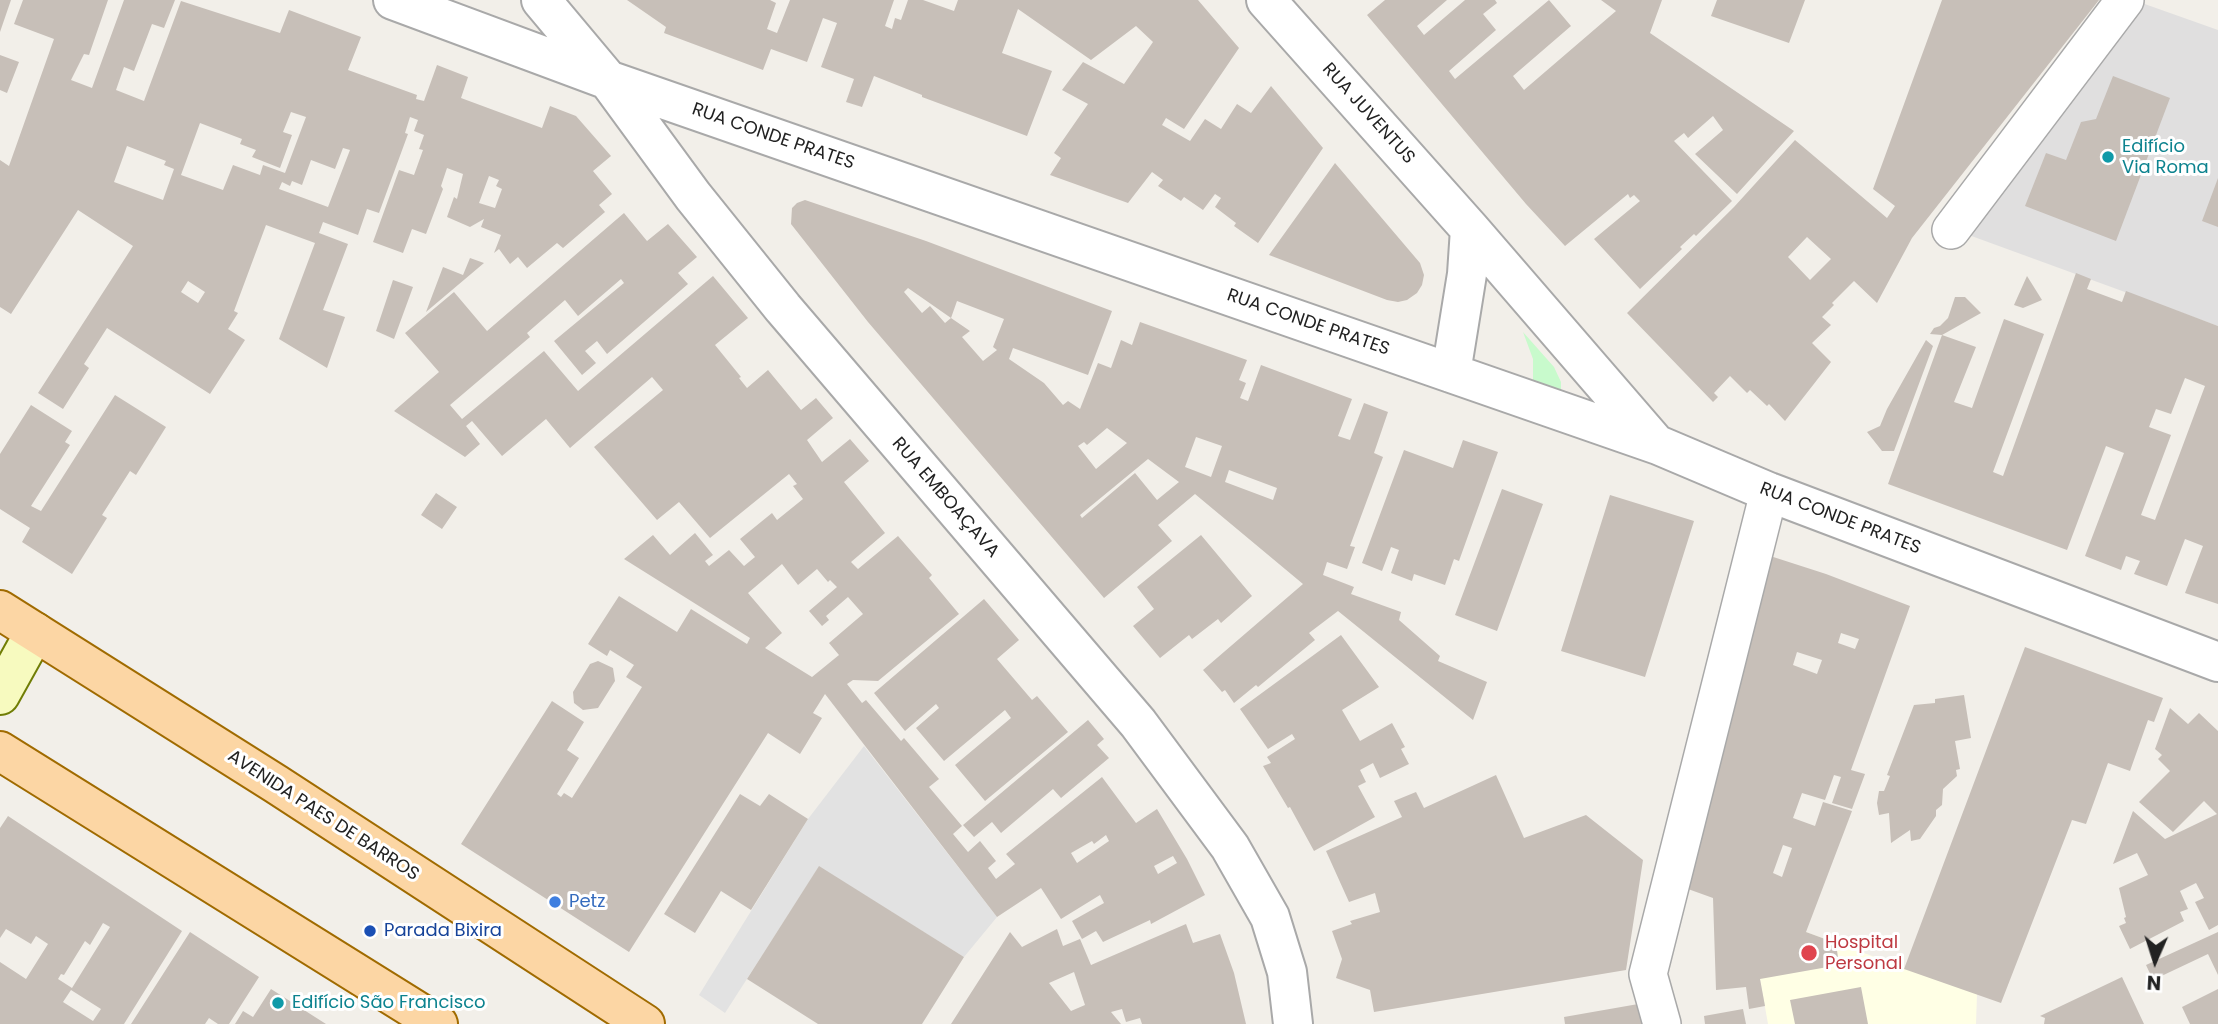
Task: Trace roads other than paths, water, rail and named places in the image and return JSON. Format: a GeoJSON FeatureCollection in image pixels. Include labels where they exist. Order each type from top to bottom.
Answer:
{"type":"FeatureCollection","features":[{"type":"Feature","properties":{"kind":"main road","name":"AVENIDA PAES DE BARROS"},"geometry":{"type":"LineString","coordinates":[[0,610],[276,784],[645,1024]]}},
{"type":"Feature","properties":{"kind":"main road"},"geometry":{"type":"LineString","coordinates":[[0,695],[35,632]]}},
{"type":"Feature","properties":{"kind":"main road"},"geometry":{"type":"LineString","coordinates":[[0,751],[438,1024]]}},
{"type":"Feature","properties":{"kind":"street","name":"RUA CONDE PRATES"},"geometry":{"type":"LineString","coordinates":[[393,0],[608,80],[1658,445],[1769,492],[2218,662]]}},
{"type":"Feature","properties":{"kind":"street","name":"RUA EMBOAÇAVA"},"geometry":{"type":"LineString","coordinates":[[541,0],[608,80],[693,196],[766,288],[1138,723],[1230,847],[1270,917],[1287,972],[1293,1024]]}},
{"type":"Feature","properties":{"kind":"street","name":"RUA JUVENTUS"},"geometry":{"type":"LineString","coordinates":[[1266,0],[1658,445]]}},
{"type":"Feature","properties":{"kind":"street"},"geometry":{"type":"LineString","coordinates":[[1951,230],[2124,0]]}},
{"type":"Feature","properties":{"kind":"street"},"geometry":{"type":"LineString","coordinates":[[1451,373],[1467,274],[1470,229]]}},
{"type":"Feature","properties":{"kind":"street"},"geometry":{"type":"LineString","coordinates":[[1662,1024],[1648,974],[1769,492]]}},
{"type":"Feature","properties":{"kind":"place","name":"Edifício Via Roma"},"geometry":{"type":"Point","coordinates":[2108,157]}},
{"type":"Feature","properties":{"kind":"place","name":"Petz"},"geometry":{"type":"Point","coordinates":[555,902]}},
{"type":"Feature","properties":{"kind":"place","name":"Parada Bixira"},"geometry":{"type":"Point","coordinates":[370,931]}},
{"type":"Feature","properties":{"kind":"place","name":"Hospital Personal"},"geometry":{"type":"Point","coordinates":[1809,953]}},
{"type":"Feature","properties":{"kind":"place","name":"Edifício São Francisco"},"geometry":{"type":"Point","coordinates":[278,1003]}}]}
